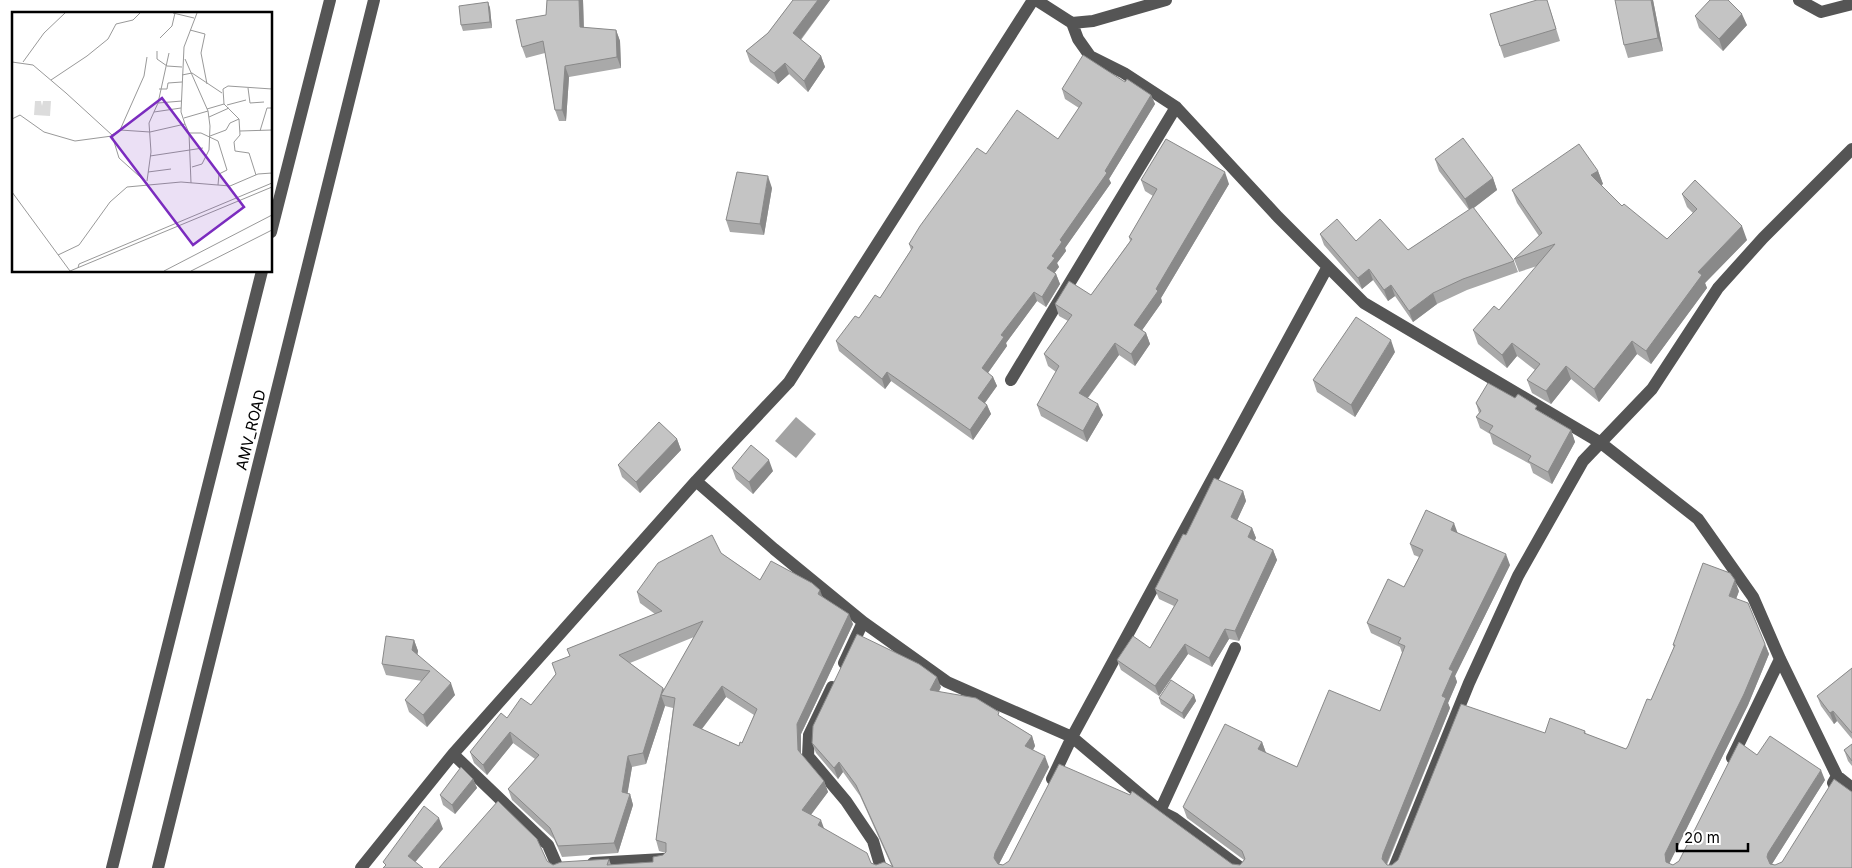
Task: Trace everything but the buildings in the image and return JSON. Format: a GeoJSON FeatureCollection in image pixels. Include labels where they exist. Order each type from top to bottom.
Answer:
{"type":"FeatureCollection","features":[{"type":"Feature","properties":{"kind":"street"},"geometry":{"type":"LineString","coordinates":[[272,228],[330,0]]}},
{"type":"Feature","properties":{"kind":"street","name":"AMV_ROAD"},"geometry":{"type":"LineString","coordinates":[[158,868],[374,0]]}},
{"type":"Feature","properties":{"kind":"street"},"geometry":{"type":"LineString","coordinates":[[361,868],[453,754],[696,480],[789,382],[1034,0],[1072,23],[1078,39],[1090,56],[1124,73],[1176,107],[1327,268],[1364,303],[1600,443],[1698,519],[1753,597],[1780,659],[1837,776],[1852,788]]}},
{"type":"Feature","properties":{"kind":"street"},"geometry":{"type":"LineString","coordinates":[[1072,23],[1093,20],[1166,0]]}},
{"type":"Feature","properties":{"kind":"street"},"geometry":{"type":"LineString","coordinates":[[1799,0],[1821,12],[1852,4]]}},
{"type":"Feature","properties":{"kind":"street"},"geometry":{"type":"LineString","coordinates":[[1011,380],[1176,107]]}},
{"type":"Feature","properties":{"kind":"street"},"geometry":{"type":"LineString","coordinates":[[1394,868],[1469,683],[1518,576],[1583,461],[1652,389],[1718,288],[1763,238],[1852,149]]}},
{"type":"Feature","properties":{"kind":"street"},"geometry":{"type":"LineString","coordinates":[[1048,788],[1072,737],[1327,268]]}},
{"type":"Feature","properties":{"kind":"street"},"geometry":{"type":"LineString","coordinates":[[112,868],[262,272]]}},
{"type":"Feature","properties":{"kind":"street"},"geometry":{"type":"LineString","coordinates":[[696,480],[774,549],[863,622],[947,682],[1072,737],[1160,811],[1174,818],[1241,868]]}},
{"type":"Feature","properties":{"kind":"street"},"geometry":{"type":"LineString","coordinates":[[863,622],[809,735],[808,756],[846,801],[873,841],[881,868]]}},
{"type":"Feature","properties":{"kind":"street"},"geometry":{"type":"LineString","coordinates":[[1160,811],[1235,648]]}},
{"type":"Feature","properties":{"kind":"street"},"geometry":{"type":"LineString","coordinates":[[1724,774],[1780,659]]}},
{"type":"Feature","properties":{"kind":"street"},"geometry":{"type":"LineString","coordinates":[[453,754],[548,845],[565,865],[663,859]]}},
{"type":"Feature","properties":{"kind":"street"},"geometry":{"type":"LineString","coordinates":[[1826,793],[1837,776]]}},
{"type":"Feature","properties":{"kind":"shaded area"},"geometry":{"type":"Polygon","coordinates":[[[796,417],[816,434],[796,458],[775,441],[796,417]]]}}]}
